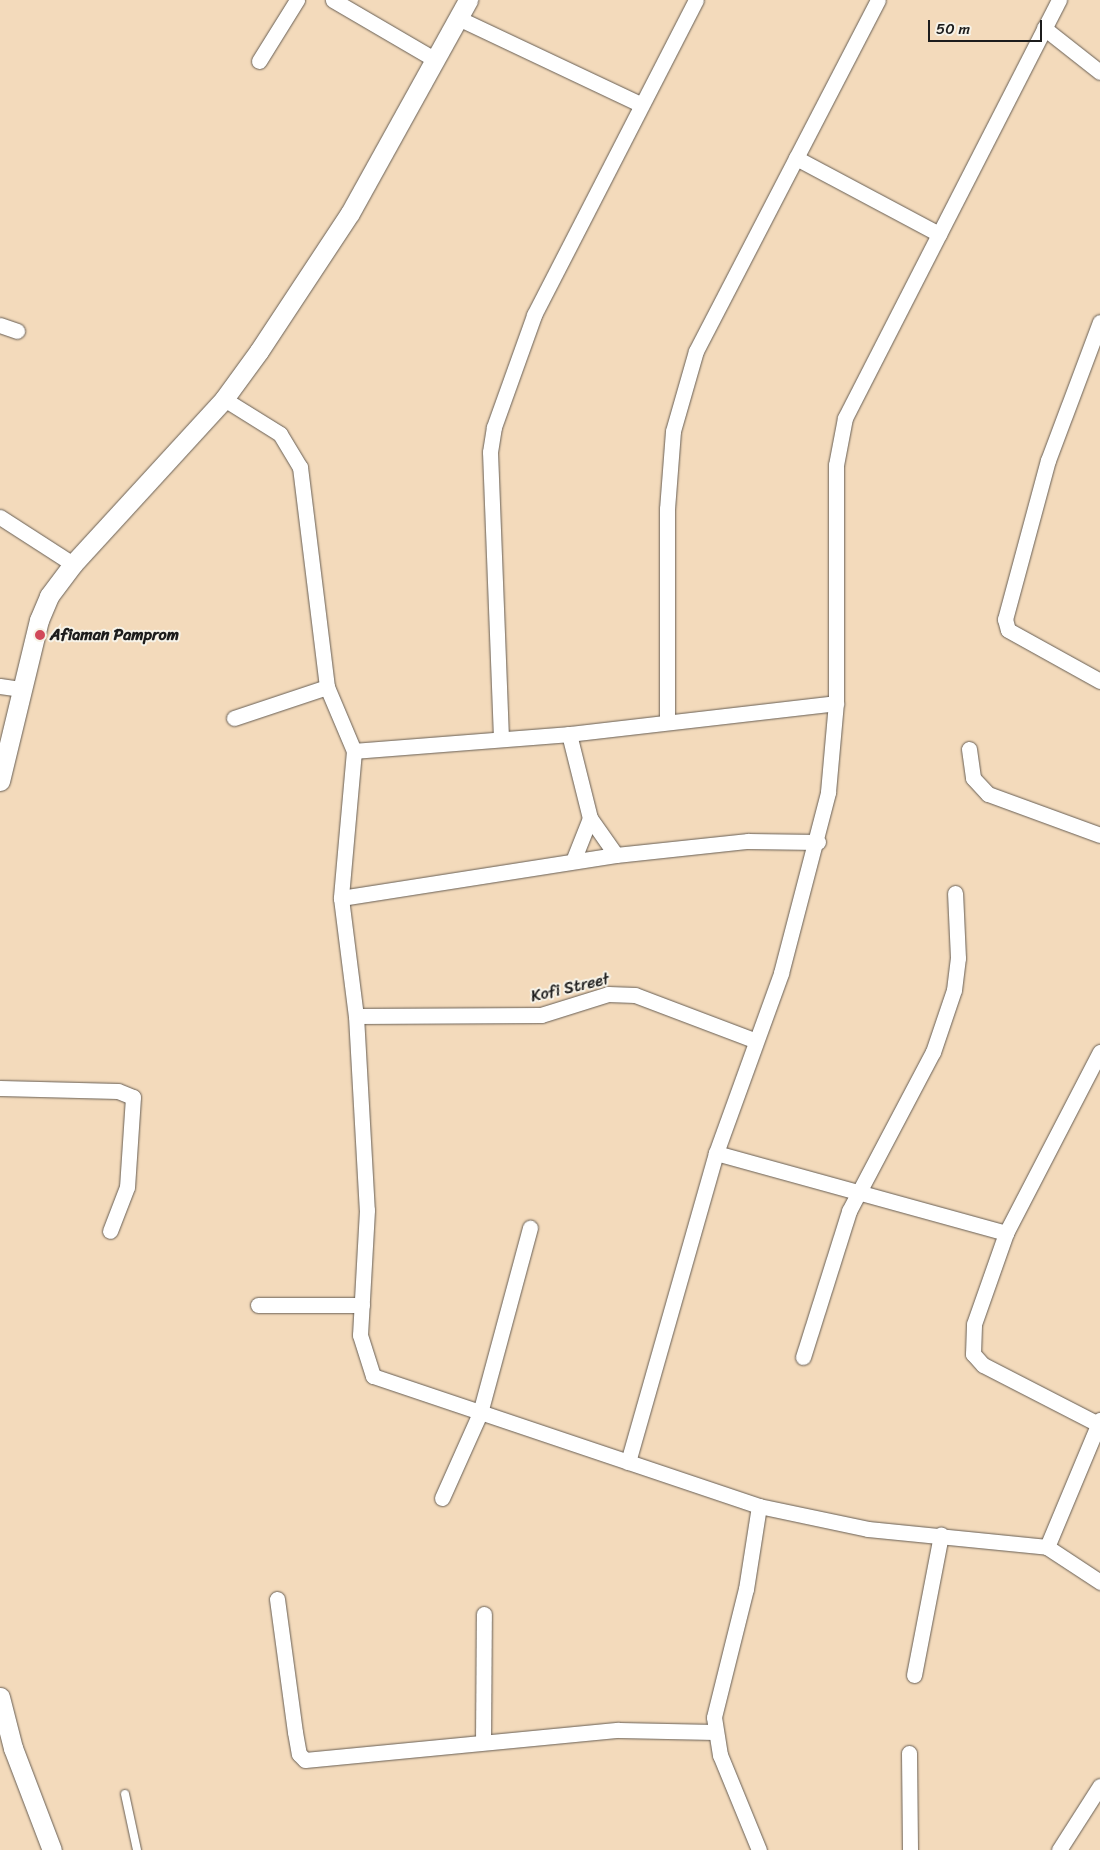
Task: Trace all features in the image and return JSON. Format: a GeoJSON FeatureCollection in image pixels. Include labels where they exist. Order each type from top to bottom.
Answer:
{"type":"FeatureCollection","features":[{"type":"Feature","properties":{"kind":"street"},"geometry":{"type":"LineString","coordinates":[[259,61],[297,0]]}},
{"type":"Feature","properties":{"kind":"street"},"geometry":{"type":"LineString","coordinates":[[333,0],[434,59]]}},
{"type":"Feature","properties":{"kind":"street"},"geometry":{"type":"LineString","coordinates":[[0,780],[39,620],[49,596],[73,564],[224,399],[350,213],[468,0]]}},
{"type":"Feature","properties":{"kind":"street"},"geometry":{"type":"LineString","coordinates":[[501,738],[490,452],[494,427],[534,315],[640,104],[696,0]]}},
{"type":"Feature","properties":{"kind":"street"},"geometry":{"type":"LineString","coordinates":[[667,720],[667,509],[673,431],[696,352],[878,0]]}},
{"type":"Feature","properties":{"kind":"street"},"geometry":{"type":"LineString","coordinates":[[628,1462],[716,1153],[754,1040],[781,973],[818,842],[828,792],[836,703],[836,465],[845,418],[1059,0]]}},
{"type":"Feature","properties":{"kind":"street"},"geometry":{"type":"LineString","coordinates":[[458,18],[640,104]]}},
{"type":"Feature","properties":{"kind":"street"},"geometry":{"type":"LineString","coordinates":[[1044,28],[1100,72]]}},
{"type":"Feature","properties":{"kind":"street"},"geometry":{"type":"LineString","coordinates":[[796,158],[939,234]]}},
{"type":"Feature","properties":{"kind":"street"},"geometry":{"type":"LineString","coordinates":[[1100,322],[1048,460],[1005,619],[1008,630],[1100,680]]}},
{"type":"Feature","properties":{"kind":"street"},"geometry":{"type":"LineString","coordinates":[[0,326],[17,331]]}},
{"type":"Feature","properties":{"kind":"street"},"geometry":{"type":"LineString","coordinates":[[224,399],[280,434],[300,467],[327,687],[354,751],[341,898],[356,1016],[367,1210],[360,1335],[373,1376],[759,1506],[868,1529],[1046,1546],[1100,1582]]}},
{"type":"Feature","properties":{"kind":"street"},"geometry":{"type":"LineString","coordinates":[[0,517],[73,564]]}},
{"type":"Feature","properties":{"kind":"street"},"geometry":{"type":"LineString","coordinates":[[0,686],[22,689]]}},
{"type":"Feature","properties":{"kind":"street"},"geometry":{"type":"LineString","coordinates":[[234,718],[327,687]]}},
{"type":"Feature","properties":{"kind":"street"},"geometry":{"type":"LineString","coordinates":[[354,751],[569,734],[667,720],[836,703]]}},
{"type":"Feature","properties":{"kind":"street"},"geometry":{"type":"LineString","coordinates":[[569,734],[590,818],[616,855]]}},
{"type":"Feature","properties":{"kind":"street"},"geometry":{"type":"LineString","coordinates":[[970,749],[973,778],[988,794],[1100,835]]}},
{"type":"Feature","properties":{"kind":"street"},"geometry":{"type":"LineString","coordinates":[[573,861],[590,818]]}},
{"type":"Feature","properties":{"kind":"street"},"geometry":{"type":"LineString","coordinates":[[341,898],[616,855],[748,841],[818,842]]}},
{"type":"Feature","properties":{"kind":"street"},"geometry":{"type":"LineString","coordinates":[[803,1357],[856,1195],[869,1180],[934,1052],[954,990],[958,958],[955,892]]}},
{"type":"Feature","properties":{"kind":"street","name":"Kofi Street"},"geometry":{"type":"LineString","coordinates":[[356,1016],[541,1015],[608,994],[635,995],[754,1040]]}},
{"type":"Feature","properties":{"kind":"street"},"geometry":{"type":"LineString","coordinates":[[1046,1546],[1099,1422],[990,1370],[973,1354],[974,1324],[1006,1233],[1100,1052]]}},
{"type":"Feature","properties":{"kind":"street"},"geometry":{"type":"LineString","coordinates":[[0,1088],[118,1091],[133,1097],[127,1187],[110,1231]]}},
{"type":"Feature","properties":{"kind":"street"},"geometry":{"type":"LineString","coordinates":[[716,1153],[856,1195],[1006,1233]]}},
{"type":"Feature","properties":{"kind":"street"},"geometry":{"type":"LineString","coordinates":[[442,1498],[480,1413],[530,1228]]}},
{"type":"Feature","properties":{"kind":"street"},"geometry":{"type":"LineString","coordinates":[[258,1305],[362,1306]]}},
{"type":"Feature","properties":{"kind":"street"},"geometry":{"type":"LineString","coordinates":[[759,1506],[746,1590],[719,1688],[716,1732],[731,1786],[759,1850]]}},
{"type":"Feature","properties":{"kind":"street"},"geometry":{"type":"LineString","coordinates":[[914,1675],[941,1536]]}},
{"type":"Feature","properties":{"kind":"street"},"geometry":{"type":"LineString","coordinates":[[277,1599],[295,1732],[299,1754],[305,1760],[619,1730],[716,1732]]}},
{"type":"Feature","properties":{"kind":"street"},"geometry":{"type":"LineString","coordinates":[[483,1742],[484,1614]]}},
{"type":"Feature","properties":{"kind":"street"},"geometry":{"type":"LineString","coordinates":[[0,1697],[7,1746],[52,1850]]}},
{"type":"Feature","properties":{"kind":"street"},"geometry":{"type":"LineString","coordinates":[[909,1753],[910,1850]]}},
{"type":"Feature","properties":{"kind":"street"},"geometry":{"type":"LineString","coordinates":[[1059,1850],[1095,1808],[1100,1786]]}},
{"type":"Feature","properties":{"kind":"lane"},"geometry":{"type":"LineString","coordinates":[[125,1794],[137,1850]]}},
{"type":"Feature","properties":{"kind":"place","name":"Afiaman Pamprom"},"geometry":{"type":"Point","coordinates":[40,635]}}]}
